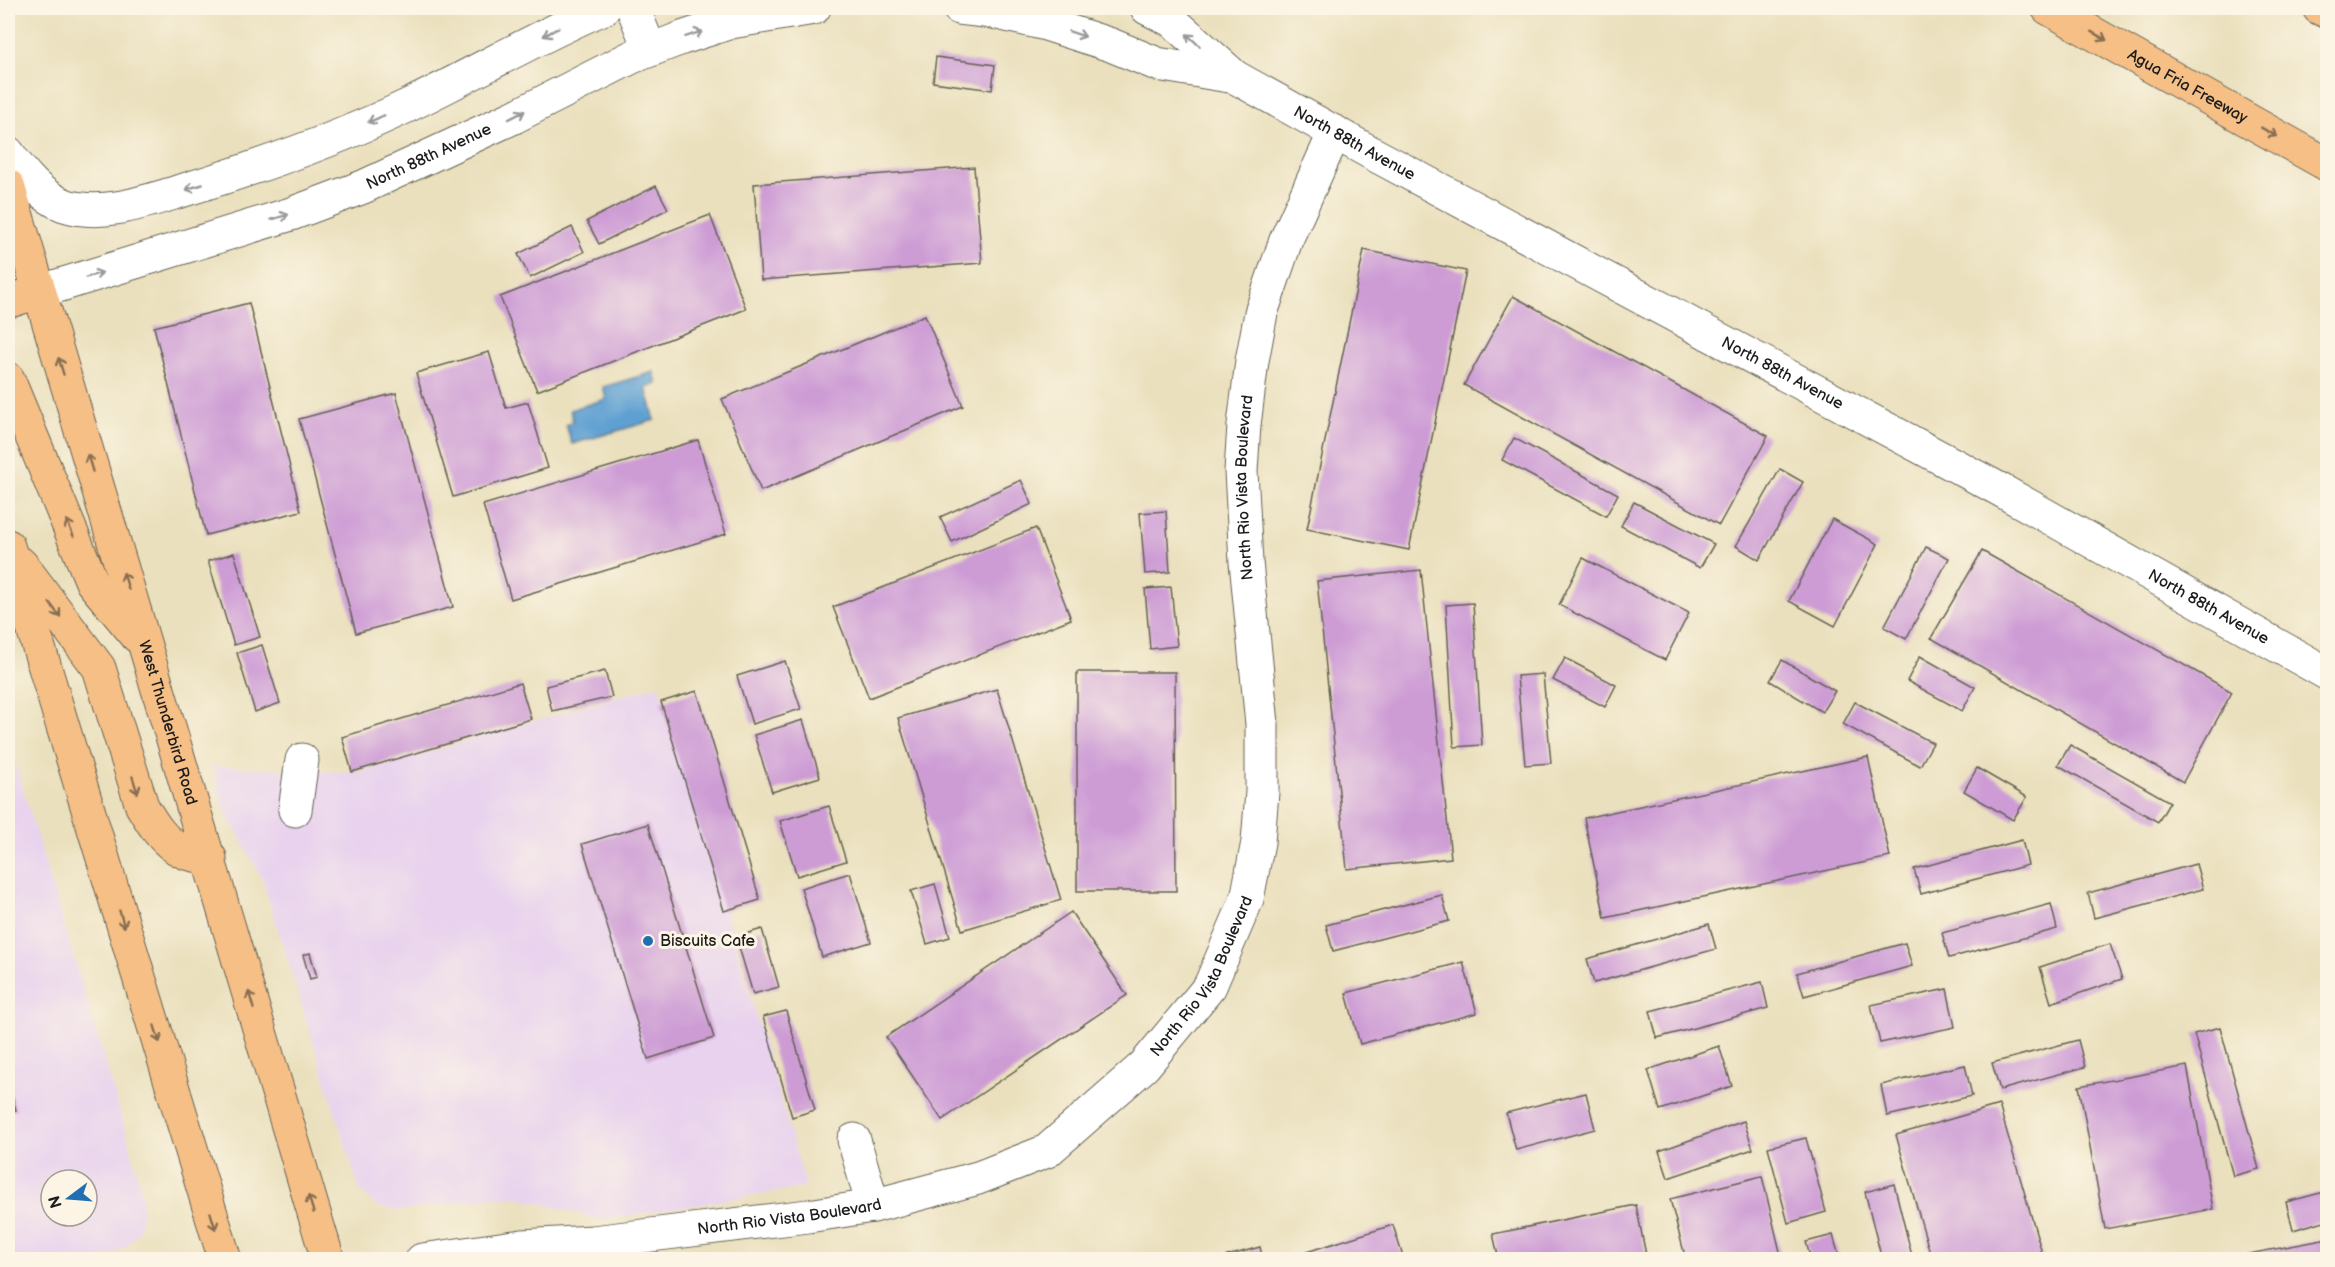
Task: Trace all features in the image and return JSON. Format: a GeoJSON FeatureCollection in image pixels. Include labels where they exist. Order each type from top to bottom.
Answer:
{"type":"FeatureCollection","features":[{"type":"Feature","properties":{"kind":"main road","name":"Agua Fria Freeway"},"geometry":{"type":"LineString","coordinates":[[2048,8],[2328,165]]}},
{"type":"Feature","properties":{"kind":"main road"},"geometry":{"type":"LineString","coordinates":[[2319,8],[2328,12]]}},
{"type":"Feature","properties":{"kind":"main road","name":"West Thunderbird Road"},"geometry":{"type":"LineString","coordinates":[[8,186],[23,296],[146,647],[328,1260]]}},
{"type":"Feature","properties":{"kind":"main road"},"geometry":{"type":"LineString","coordinates":[[8,379],[92,582],[146,647]]}},
{"type":"Feature","properties":{"kind":"main road"},"geometry":{"type":"LineString","coordinates":[[8,546],[99,668],[141,806],[153,826],[182,851],[210,858]]}},
{"type":"Feature","properties":{"kind":"main road"},"geometry":{"type":"LineString","coordinates":[[8,546],[225,1260]]}},
{"type":"Feature","properties":{"kind":"street"},"geometry":{"type":"LineString","coordinates":[[8,153],[24,175],[44,193],[63,204],[87,209],[122,207],[229,176],[340,136],[404,108],[565,24],[604,8]]}},
{"type":"Feature","properties":{"kind":"street"},"geometry":{"type":"LineString","coordinates":[[633,8],[650,50]]}},
{"type":"Feature","properties":{"kind":"street","name":"North 88th Avenue"},"geometry":{"type":"LineString","coordinates":[[23,296],[291,214],[363,187],[451,147],[650,50],[731,22],[814,8]]}},
{"type":"Feature","properties":{"kind":"street","name":"North 88th Avenue"},"geometry":{"type":"LineString","coordinates":[[959,8],[1046,24],[1111,45],[1157,64],[1235,77]]}},
{"type":"Feature","properties":{"kind":"street","name":"North 88th Avenue"},"geometry":{"type":"LineString","coordinates":[[1147,8],[1171,20],[1235,77],[1997,488],[2328,674]]}},
{"type":"Feature","properties":{"kind":"street","name":"North Rio Vista Boulevard"},"geometry":{"type":"LineString","coordinates":[[422,1260],[522,1246],[593,1242],[808,1216],[873,1206],[978,1178],[1047,1152],[1144,1066],[1210,986],[1247,899],[1258,842],[1262,792],[1262,724],[1243,521],[1241,471],[1252,361],[1261,313],[1286,240],[1335,132]]}},
{"type":"Feature","properties":{"kind":"street"},"geometry":{"type":"LineString","coordinates":[[295,810],[302,760]]}},
{"type":"Feature","properties":{"kind":"street"},"geometry":{"type":"LineString","coordinates":[[854,1140],[873,1206]]}},
{"type":"Feature","properties":{"kind":"shaded area"},"geometry":{"type":"Polygon","coordinates":[[[659,685],[806,1187],[602,1220],[518,1197],[491,1197],[400,1211],[376,1206],[360,1191],[262,878],[225,810],[212,766],[358,773],[659,685]]]}},
{"type":"Feature","properties":{"kind":"shaded area"},"geometry":{"type":"Polygon","coordinates":[[[8,740],[132,1152],[142,1193],[142,1217],[138,1233],[123,1249],[99,1259],[8,1259],[8,740]]]}},
{"type":"Feature","properties":{"kind":"water"},"geometry":{"type":"Polygon","coordinates":[[[654,372],[657,384],[646,388],[655,420],[572,444],[566,425],[573,422],[570,410],[606,399],[603,387],[654,372]]]}},
{"type":"Feature","properties":{"kind":"building"},"geometry":{"type":"Polygon","coordinates":[[[936,57],[995,65],[992,90],[933,82],[936,57]]]}},
{"type":"Feature","properties":{"kind":"building"},"geometry":{"type":"Polygon","coordinates":[[[974,167],[982,263],[761,280],[754,184],[974,167]]]}},
{"type":"Feature","properties":{"kind":"building"},"geometry":{"type":"Polygon","coordinates":[[[656,186],[668,209],[599,244],[587,221],[656,186]]]}},
{"type":"Feature","properties":{"kind":"building"},"geometry":{"type":"Polygon","coordinates":[[[710,215],[746,309],[537,391],[500,297],[710,215]]]}},
{"type":"Feature","properties":{"kind":"building"},"geometry":{"type":"Polygon","coordinates":[[[572,227],[584,252],[530,278],[518,254],[572,227]]]}},
{"type":"Feature","properties":{"kind":"building"},"geometry":{"type":"Polygon","coordinates":[[[1364,250],[1466,271],[1409,550],[1307,529],[1364,250]]]}},
{"type":"Feature","properties":{"kind":"building"},"geometry":{"type":"Polygon","coordinates":[[[1513,296],[1768,436],[1719,525],[1464,385],[1513,296]]]}},
{"type":"Feature","properties":{"kind":"building"},"geometry":{"type":"Polygon","coordinates":[[[249,303],[301,511],[206,535],[154,327],[249,303]]]}},
{"type":"Feature","properties":{"kind":"building"},"geometry":{"type":"Polygon","coordinates":[[[925,315],[963,406],[761,491],[722,399],[925,315]]]}},
{"type":"Feature","properties":{"kind":"building"},"geometry":{"type":"Polygon","coordinates":[[[489,352],[506,408],[528,402],[548,468],[453,497],[416,373],[489,352]]]}},
{"type":"Feature","properties":{"kind":"building"},"geometry":{"type":"Polygon","coordinates":[[[396,393],[453,607],[356,633],[299,419],[396,393]]]}},
{"type":"Feature","properties":{"kind":"building"},"geometry":{"type":"Polygon","coordinates":[[[1514,438],[1618,494],[1606,516],[1502,460],[1514,438]]]}},
{"type":"Feature","properties":{"kind":"building"},"geometry":{"type":"Polygon","coordinates":[[[698,440],[726,534],[511,599],[483,505],[698,440]]]}},
{"type":"Feature","properties":{"kind":"building"},"geometry":{"type":"Polygon","coordinates":[[[1780,469],[1803,482],[1759,560],[1736,546],[1780,469]]]}},
{"type":"Feature","properties":{"kind":"building"},"geometry":{"type":"Polygon","coordinates":[[[1021,480],[1032,504],[952,542],[940,517],[1021,480]]]}},
{"type":"Feature","properties":{"kind":"building"},"geometry":{"type":"Polygon","coordinates":[[[1634,502],[1714,544],[1700,568],[1621,526],[1634,502]]]}},
{"type":"Feature","properties":{"kind":"building"},"geometry":{"type":"Polygon","coordinates":[[[1166,511],[1170,572],[1145,574],[1140,513],[1166,511]]]}},
{"type":"Feature","properties":{"kind":"building"},"geometry":{"type":"Polygon","coordinates":[[[1832,519],[1878,544],[1835,626],[1789,601],[1832,519]]]}},
{"type":"Feature","properties":{"kind":"building"},"geometry":{"type":"Polygon","coordinates":[[[1036,528],[1071,619],[869,698],[833,607],[1036,528]]]}},
{"type":"Feature","properties":{"kind":"building"},"geometry":{"type":"Polygon","coordinates":[[[1926,547],[1949,558],[1906,639],[1884,627],[1926,547]]]}},
{"type":"Feature","properties":{"kind":"building"},"geometry":{"type":"Polygon","coordinates":[[[1982,551],[2232,692],[2183,782],[1931,638],[1982,551]]]}},
{"type":"Feature","properties":{"kind":"building"},"geometry":{"type":"Polygon","coordinates":[[[234,553],[260,637],[234,645],[208,561],[234,553]]]}},
{"type":"Feature","properties":{"kind":"building"},"geometry":{"type":"Polygon","coordinates":[[[1583,558],[1689,613],[1665,660],[1559,605],[1583,558]]]}},
{"type":"Feature","properties":{"kind":"building"},"geometry":{"type":"Polygon","coordinates":[[[1421,570],[1451,858],[1347,869],[1317,581],[1421,570]]]}},
{"type":"Feature","properties":{"kind":"building"},"geometry":{"type":"Polygon","coordinates":[[[1171,587],[1177,646],[1150,649],[1145,589],[1171,587]]]}},
{"type":"Feature","properties":{"kind":"building"},"geometry":{"type":"Polygon","coordinates":[[[1473,603],[1482,745],[1454,747],[1446,605],[1473,603]]]}},
{"type":"Feature","properties":{"kind":"building"},"geometry":{"type":"Polygon","coordinates":[[[262,645],[280,703],[255,712],[237,653],[262,645]]]}},
{"type":"Feature","properties":{"kind":"building"},"geometry":{"type":"Polygon","coordinates":[[[1920,656],[1975,687],[1962,711],[1907,681],[1920,656]]]}},
{"type":"Feature","properties":{"kind":"building"},"geometry":{"type":"Polygon","coordinates":[[[1565,658],[1616,685],[1605,707],[1553,680],[1565,658]]]}},
{"type":"Feature","properties":{"kind":"building"},"geometry":{"type":"Polygon","coordinates":[[[1782,660],[1835,691],[1822,712],[1770,681],[1782,660]]]}},
{"type":"Feature","properties":{"kind":"building"},"geometry":{"type":"Polygon","coordinates":[[[785,661],[801,709],[752,724],[737,676],[785,661]]]}},
{"type":"Feature","properties":{"kind":"building"},"geometry":{"type":"Polygon","coordinates":[[[605,671],[612,697],[552,711],[546,686],[605,671]]]}},
{"type":"Feature","properties":{"kind":"building"},"geometry":{"type":"Polygon","coordinates":[[[1077,672],[1175,672],[1176,891],[1077,891],[1077,672]]]}},
{"type":"Feature","properties":{"kind":"building"},"geometry":{"type":"Polygon","coordinates":[[[1543,674],[1551,763],[1525,765],[1517,676],[1543,674]]]}},
{"type":"Feature","properties":{"kind":"building"},"geometry":{"type":"Polygon","coordinates":[[[520,683],[531,719],[352,772],[342,737],[520,683]]]}},
{"type":"Feature","properties":{"kind":"building"},"geometry":{"type":"Polygon","coordinates":[[[997,689],[1061,900],[962,930],[898,718],[997,689]]]}},
{"type":"Feature","properties":{"kind":"building"},"geometry":{"type":"Polygon","coordinates":[[[697,691],[760,900],[724,911],[661,702],[697,691]]]}},
{"type":"Feature","properties":{"kind":"building"},"geometry":{"type":"Polygon","coordinates":[[[1855,702],[1933,743],[1920,766],[1843,724],[1855,702]]]}},
{"type":"Feature","properties":{"kind":"building"},"geometry":{"type":"Polygon","coordinates":[[[803,720],[820,777],[772,792],[754,735],[803,720]]]}},
{"type":"Feature","properties":{"kind":"building"},"geometry":{"type":"Polygon","coordinates":[[[2070,745],[2170,802],[2158,822],[2058,765],[2070,745]]]}},
{"type":"Feature","properties":{"kind":"building"},"geometry":{"type":"Polygon","coordinates":[[[1868,757],[1890,857],[1605,918],[1584,818],[1868,757]]]}},
{"type":"Feature","properties":{"kind":"building"},"geometry":{"type":"Polygon","coordinates":[[[1977,768],[2027,797],[2013,820],[1964,791],[1977,768]]]}},
{"type":"Feature","properties":{"kind":"building"},"geometry":{"type":"Polygon","coordinates":[[[829,806],[846,861],[797,876],[780,821],[829,806]]]}},
{"type":"Feature","properties":{"kind":"building","name":"Biscuits Cafe"},"geometry":{"type":"Polygon","coordinates":[[[648,824],[714,1038],[648,1059],[582,844],[648,824]]]}},
{"type":"Feature","properties":{"kind":"building"},"geometry":{"type":"Polygon","coordinates":[[[2022,840],[2028,865],[1921,894],[1914,869],[2022,840]]]}},
{"type":"Feature","properties":{"kind":"building"},"geometry":{"type":"Polygon","coordinates":[[[2196,864],[2203,889],[2094,918],[2088,893],[2196,864]]]}},
{"type":"Feature","properties":{"kind":"building"},"geometry":{"type":"Polygon","coordinates":[[[850,873],[871,942],[822,957],[801,888],[850,873]]]}},
{"type":"Feature","properties":{"kind":"building"},"geometry":{"type":"Polygon","coordinates":[[[935,884],[950,937],[927,944],[911,891],[935,884]]]}},
{"type":"Feature","properties":{"kind":"building"},"geometry":{"type":"Polygon","coordinates":[[[1442,895],[1449,921],[1333,951],[1326,925],[1442,895]]]}},
{"type":"Feature","properties":{"kind":"building"},"geometry":{"type":"Polygon","coordinates":[[[2051,904],[2057,929],[1949,958],[1942,933],[2051,904]]]}},
{"type":"Feature","properties":{"kind":"building"},"geometry":{"type":"Polygon","coordinates":[[[1071,912],[1127,995],[942,1120],[886,1037],[1071,912]]]}},
{"type":"Feature","properties":{"kind":"building"},"geometry":{"type":"Polygon","coordinates":[[[1709,924],[1716,949],[1594,983],[1587,959],[1709,924]]]}},
{"type":"Feature","properties":{"kind":"building"},"geometry":{"type":"Polygon","coordinates":[[[762,929],[779,987],[753,994],[736,937],[762,929]]]}},
{"type":"Feature","properties":{"kind":"building"},"geometry":{"type":"Polygon","coordinates":[[[1905,943],[1912,966],[1804,996],[1797,973],[1905,943]]]}},
{"type":"Feature","properties":{"kind":"building"},"geometry":{"type":"Polygon","coordinates":[[[2110,944],[2122,979],[2051,1003],[2040,967],[2110,944]]]}},
{"type":"Feature","properties":{"kind":"building"},"geometry":{"type":"Polygon","coordinates":[[[310,953],[317,977],[310,979],[303,955],[310,953]]]}},
{"type":"Feature","properties":{"kind":"building"},"geometry":{"type":"Polygon","coordinates":[[[1463,962],[1477,1013],[1360,1044],[1346,993],[1463,962]]]}},
{"type":"Feature","properties":{"kind":"building"},"geometry":{"type":"Polygon","coordinates":[[[1762,982],[1768,1008],[1657,1038],[1650,1011],[1762,982]]]}},
{"type":"Feature","properties":{"kind":"building"},"geometry":{"type":"Polygon","coordinates":[[[1947,989],[1955,1027],[1880,1043],[1871,1005],[1947,989]]]}},
{"type":"Feature","properties":{"kind":"building"},"geometry":{"type":"Polygon","coordinates":[[[786,1011],[815,1110],[792,1117],[763,1017],[786,1011]]]}},
{"type":"Feature","properties":{"kind":"building"},"geometry":{"type":"Polygon","coordinates":[[[2220,1027],[2259,1169],[2233,1176],[2194,1034],[2220,1027]]]}},
{"type":"Feature","properties":{"kind":"building"},"geometry":{"type":"Polygon","coordinates":[[[2078,1040],[2085,1067],[2000,1090],[1992,1063],[2078,1040]]]}},
{"type":"Feature","properties":{"kind":"building"},"geometry":{"type":"Polygon","coordinates":[[[1719,1046],[1732,1086],[1660,1110],[1648,1070],[1719,1046]]]}},
{"type":"Feature","properties":{"kind":"building"},"geometry":{"type":"Polygon","coordinates":[[[1965,1065],[1972,1096],[1887,1116],[1881,1085],[1965,1065]]]}},
{"type":"Feature","properties":{"kind":"building"},"geometry":{"type":"Polygon","coordinates":[[[2187,1066],[2213,1209],[2105,1229],[2079,1086],[2187,1066]]]}},
{"type":"Feature","properties":{"kind":"building"},"geometry":{"type":"Polygon","coordinates":[[[8,1084],[16,1110],[8,1112],[8,1084]]]}},
{"type":"Feature","properties":{"kind":"building"},"geometry":{"type":"Polygon","coordinates":[[[1586,1093],[1595,1129],[1516,1150],[1506,1113],[1586,1093]]]}},
{"type":"Feature","properties":{"kind":"building"},"geometry":{"type":"Polygon","coordinates":[[[1999,1105],[2044,1260],[1932,1260],[1896,1135],[1999,1105]]]}},
{"type":"Feature","properties":{"kind":"building"},"geometry":{"type":"Polygon","coordinates":[[[1744,1121],[1753,1149],[1668,1178],[1659,1151],[1744,1121]]]}},
{"type":"Feature","properties":{"kind":"building"},"geometry":{"type":"Polygon","coordinates":[[[1806,1138],[1826,1212],[1788,1223],[1768,1147],[1806,1138]]]}},
{"type":"Feature","properties":{"kind":"building"},"geometry":{"type":"Polygon","coordinates":[[[1762,1176],[1782,1260],[1686,1260],[1670,1199],[1762,1176]]]}},
{"type":"Feature","properties":{"kind":"building"},"geometry":{"type":"Polygon","coordinates":[[[1894,1184],[1913,1260],[1882,1260],[1865,1192],[1894,1184]]]}},
{"type":"Feature","properties":{"kind":"building"},"geometry":{"type":"Polygon","coordinates":[[[2328,1191],[2328,1220],[2293,1230],[2286,1202],[2328,1191]]]}},
{"type":"Feature","properties":{"kind":"building"},"geometry":{"type":"Polygon","coordinates":[[[1636,1205],[1647,1260],[1499,1260],[1493,1234],[1636,1205]]]}},
{"type":"Feature","properties":{"kind":"building"},"geometry":{"type":"Polygon","coordinates":[[[1393,1225],[1404,1260],[1305,1260],[1303,1253],[1393,1225]]]}},
{"type":"Feature","properties":{"kind":"building"},"geometry":{"type":"Polygon","coordinates":[[[1833,1235],[1840,1260],[1811,1260],[1806,1242],[1833,1235]]]}},
{"type":"Feature","properties":{"kind":"building"},"geometry":{"type":"Polygon","coordinates":[[[2328,1239],[2328,1260],[2227,1260],[2227,1258],[2328,1239]]]}},
{"type":"Feature","properties":{"kind":"building"},"geometry":{"type":"Polygon","coordinates":[[[1260,1247],[1263,1260],[1216,1260],[1216,1259],[1260,1247]]]}},
{"type":"Feature","properties":{"kind":"place","name":"Biscuits Cafe"},"geometry":{"type":"Point","coordinates":[648,941]}}]}
